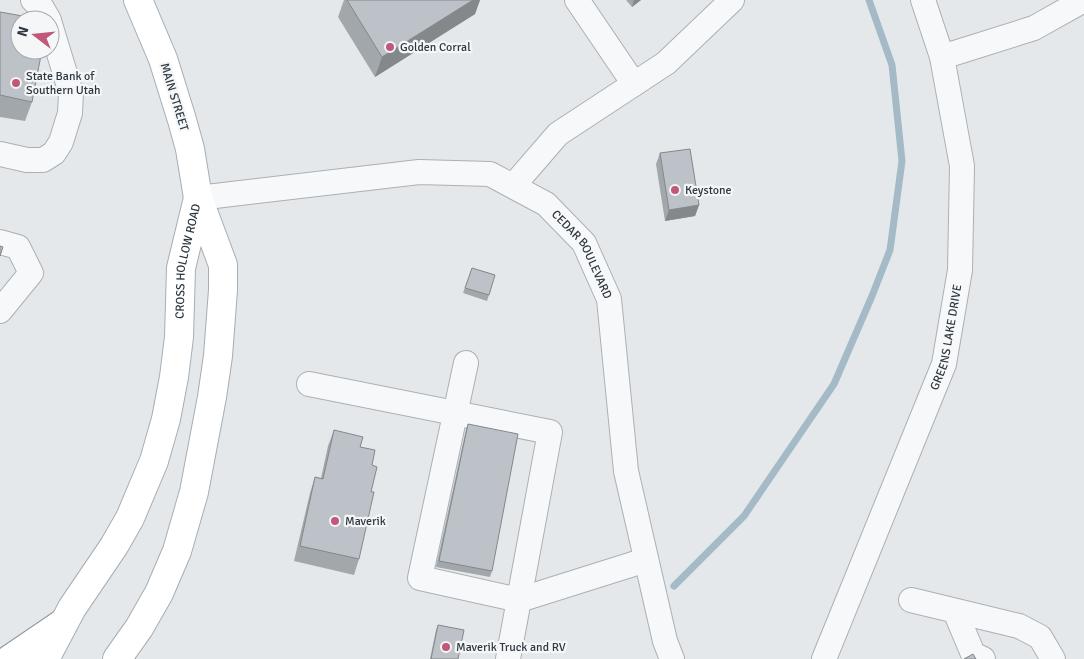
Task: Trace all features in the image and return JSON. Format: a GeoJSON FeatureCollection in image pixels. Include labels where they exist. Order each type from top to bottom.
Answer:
{"type":"FeatureCollection","features":[{"type":"Feature","properties":{"kind":"main road","name":"MAIN STREET"},"geometry":{"type":"LineString","coordinates":[[138,0],[160,51],[173,88],[190,148],[198,198]]}},
{"type":"Feature","properties":{"kind":"main road","name":"CROSS HOLLOW ROAD"},"geometry":{"type":"LineString","coordinates":[[45,659],[63,623],[126,526],[139,500],[154,461],[166,419],[174,377],[179,337],[181,268],[198,198]]}},
{"type":"Feature","properties":{"kind":"main road","name":"CROSS HOLLOW ROAD"},"geometry":{"type":"LineString","coordinates":[[119,658],[152,607],[177,551],[194,492],[212,397],[222,314],[223,266],[198,198]]}},
{"type":"Feature","properties":{"kind":"main road"},"geometry":{"type":"LineString","coordinates":[[10,659],[63,623]]}},
{"type":"Feature","properties":{"kind":"street"},"geometry":{"type":"LineString","coordinates":[[33,0],[43,10]]}},
{"type":"Feature","properties":{"kind":"street"},"geometry":{"type":"LineString","coordinates":[[577,0],[634,84]]}},
{"type":"Feature","properties":{"kind":"street"},"geometry":{"type":"LineString","coordinates":[[513,186],[558,134],[666,62],[732,0]]}},
{"type":"Feature","properties":{"kind":"street","name":"GREENS LAKE DRIVE"},"geometry":{"type":"LineString","coordinates":[[824,659],[944,364],[960,270],[962,166],[942,57],[923,0]]}},
{"type":"Feature","properties":{"kind":"street"},"geometry":{"type":"LineString","coordinates":[[942,57],[1034,28],[1084,0]]}},
{"type":"Feature","properties":{"kind":"street"},"geometry":{"type":"LineString","coordinates":[[0,154],[27,160],[43,160],[54,153],[61,142],[70,114],[71,93],[60,57]]}},
{"type":"Feature","properties":{"kind":"street","name":"CEDAR BOULEVARD"},"geometry":{"type":"LineString","coordinates":[[198,198],[419,172],[490,174],[546,204],[584,243],[609,299],[626,471],[665,641],[672,659]]}},
{"type":"Feature","properties":{"kind":"street"},"geometry":{"type":"LineString","coordinates":[[0,242],[18,247],[31,273],[0,311]]}},
{"type":"Feature","properties":{"kind":"street"},"geometry":{"type":"LineString","coordinates":[[466,363],[420,578],[519,600],[646,560]]}},
{"type":"Feature","properties":{"kind":"street"},"geometry":{"type":"LineString","coordinates":[[309,384],[550,432],[508,659]]}},
{"type":"Feature","properties":{"kind":"street"},"geometry":{"type":"LineString","coordinates":[[911,600],[1019,626],[1040,637],[1053,659]]}},
{"type":"Feature","properties":{"kind":"street"},"geometry":{"type":"LineString","coordinates":[[956,611],[975,657]]}},
{"type":"Feature","properties":{"kind":"building"},"geometry":{"type":"Polygon","coordinates":[[[347,0],[473,0],[382,57],[347,0]]]}},
{"type":"Feature","properties":{"kind":"building","name":"State Bank of Southern Utah"},"geometry":{"type":"Polygon","coordinates":[[[0,12],[10,14],[10,60],[40,60],[32,102],[0,95],[0,12]]]}},
{"type":"Feature","properties":{"kind":"building","name":"Keystone"},"geometry":{"type":"Polygon","coordinates":[[[690,149],[699,205],[669,210],[660,153],[690,149]]]}},
{"type":"Feature","properties":{"kind":"building"},"geometry":{"type":"Polygon","coordinates":[[[472,268],[495,275],[489,295],[465,288],[472,268]]]}},
{"type":"Feature","properties":{"kind":"building"},"geometry":{"type":"Polygon","coordinates":[[[468,424],[518,434],[492,571],[439,561],[468,424]]]}},
{"type":"Feature","properties":{"kind":"building","name":"Maverik"},"geometry":{"type":"Polygon","coordinates":[[[334,430],[363,437],[360,447],[375,450],[372,465],[377,467],[371,492],[374,492],[359,559],[300,546],[315,477],[323,479],[334,430]]]}},
{"type":"Feature","properties":{"kind":"building","name":"Maverik Truck and RV"},"geometry":{"type":"Polygon","coordinates":[[[438,625],[464,630],[458,659],[431,659],[438,625]]]}},
{"type":"Feature","properties":{"kind":"building"},"geometry":{"type":"Polygon","coordinates":[[[973,654],[976,659],[964,659],[973,654]]]}},
{"type":"Feature","properties":{"kind":"waterway"},"geometry":{"type":"LineString","coordinates":[[674,586],[744,516],[834,384],[890,250],[902,161],[892,65],[869,0]]}},
{"type":"Feature","properties":{"kind":"place","name":"Golden Corral"},"geometry":{"type":"Point","coordinates":[390,47]}},
{"type":"Feature","properties":{"kind":"place","name":"State Bank of Southern Utah"},"geometry":{"type":"Point","coordinates":[16,83]}},
{"type":"Feature","properties":{"kind":"place","name":"Keystone"},"geometry":{"type":"Point","coordinates":[675,190]}},
{"type":"Feature","properties":{"kind":"place","name":"Maverik"},"geometry":{"type":"Point","coordinates":[335,521]}},
{"type":"Feature","properties":{"kind":"place","name":"Maverik Truck and RV"},"geometry":{"type":"Point","coordinates":[446,647]}}]}
